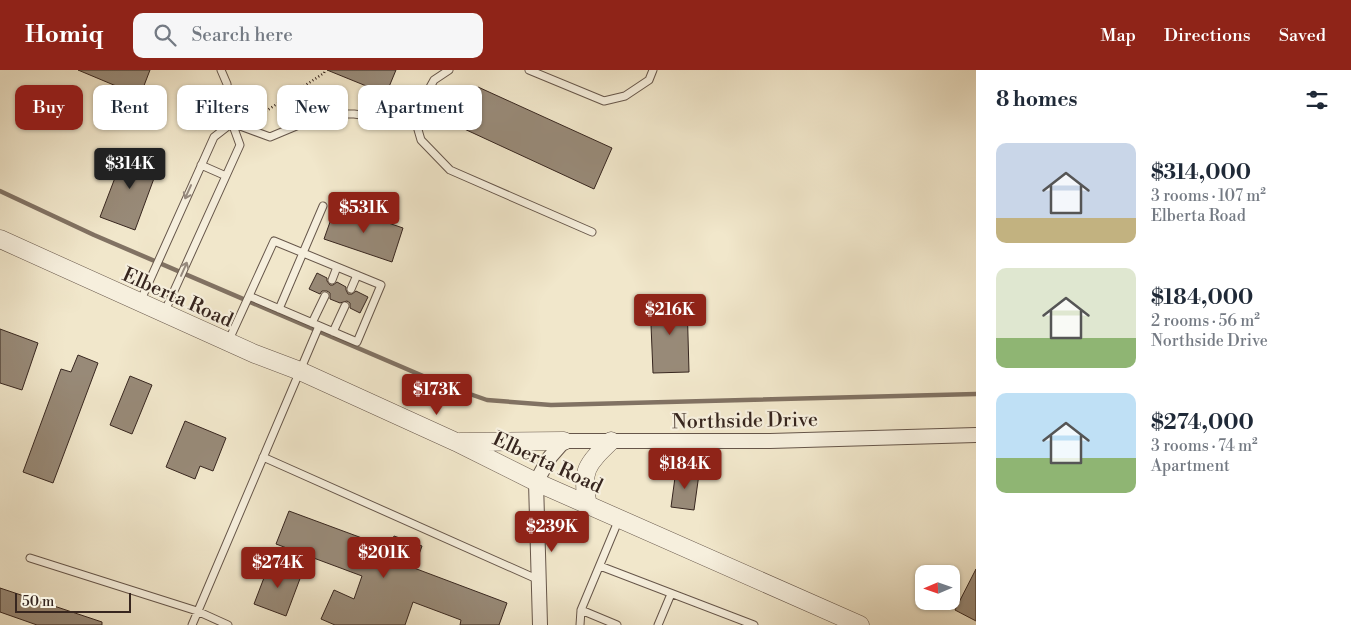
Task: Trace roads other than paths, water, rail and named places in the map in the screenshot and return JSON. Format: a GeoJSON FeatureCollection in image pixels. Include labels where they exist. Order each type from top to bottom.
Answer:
{"type":"FeatureCollection","features":[{"type":"Feature","properties":{"kind":"street","name":"Elberta Road"},"geometry":{"type":"LineString","coordinates":[[0,240],[228,342],[300,371],[456,442],[536,482],[860,625]]}},
{"type":"Feature","properties":{"kind":"street","name":"Northside Drive"},"geometry":{"type":"LineString","coordinates":[[564,441],[770,441],[976,435]]}},
{"type":"Feature","properties":{"kind":"street"},"geometry":{"type":"LineString","coordinates":[[456,442],[564,441]]}},
{"type":"Feature","properties":{"kind":"street"},"geometry":{"type":"LineString","coordinates":[[540,625],[536,482],[550,457],[564,441]]}},
{"type":"Feature","properties":{"kind":"street"},"geometry":{"type":"LineString","coordinates":[[588,505],[584,487],[586,472],[592,460],[611,441]]}},
{"type":"Feature","properties":{"kind":"lane"},"geometry":{"type":"LineString","coordinates":[[221,70],[227,85]]}},
{"type":"Feature","properties":{"kind":"lane"},"geometry":{"type":"LineString","coordinates":[[431,85],[434,80],[449,70]]}},
{"type":"Feature","properties":{"kind":"lane"},"geometry":{"type":"LineString","coordinates":[[529,70],[604,101],[625,96],[649,80],[653,70]]}},
{"type":"Feature","properties":{"kind":"lane"},"geometry":{"type":"LineString","coordinates":[[250,130],[270,137],[325,114],[358,115]]}},
{"type":"Feature","properties":{"kind":"lane"},"geometry":{"type":"LineString","coordinates":[[140,302],[214,137],[223,130]]}},
{"type":"Feature","properties":{"kind":"lane"},"geometry":{"type":"LineString","coordinates":[[164,314],[240,145],[235,130]]}},
{"type":"Feature","properties":{"kind":"lane"},"geometry":{"type":"LineString","coordinates":[[418,130],[420,140],[450,170],[592,232]]}},
{"type":"Feature","properties":{"kind":"lane"},"geometry":{"type":"LineString","coordinates":[[201,165],[226,176]]}},
{"type":"Feature","properties":{"kind":"lane"},"geometry":{"type":"LineString","coordinates":[[279,309],[323,206]]}},
{"type":"Feature","properties":{"kind":"lane"},"geometry":{"type":"LineString","coordinates":[[228,342],[274,241],[382,285],[357,342],[249,296]]}},
{"type":"Feature","properties":{"kind":"lane"},"geometry":{"type":"LineString","coordinates":[[332,280],[337,266]]}},
{"type":"Feature","properties":{"kind":"lane"},"geometry":{"type":"LineString","coordinates":[[352,289],[357,274]]}},
{"type":"Feature","properties":{"kind":"lane"},"geometry":{"type":"LineString","coordinates":[[192,625],[300,371],[325,296]]}},
{"type":"Feature","properties":{"kind":"lane"},"geometry":{"type":"LineString","coordinates":[[333,332],[345,306]]}},
{"type":"Feature","properties":{"kind":"lane"},"geometry":{"type":"LineString","coordinates":[[263,457],[538,580]]}},
{"type":"Feature","properties":{"kind":"lane"},"geometry":{"type":"LineString","coordinates":[[580,625],[581,610],[619,519]]}},
{"type":"Feature","properties":{"kind":"lane"},"geometry":{"type":"LineString","coordinates":[[30,558],[197,611],[228,625]]}},
{"type":"Feature","properties":{"kind":"lane"},"geometry":{"type":"LineString","coordinates":[[600,566],[754,625]]}},
{"type":"Feature","properties":{"kind":"lane"},"geometry":{"type":"LineString","coordinates":[[658,625],[671,594]]}},
{"type":"Feature","properties":{"kind":"lane"},"geometry":{"type":"LineString","coordinates":[[581,610],[617,625]]}},
{"type":"Feature","properties":{"kind":"waterway"},"geometry":{"type":"LineString","coordinates":[[0,191],[94,235],[444,385],[487,400],[551,405],[976,394]]}}]}
